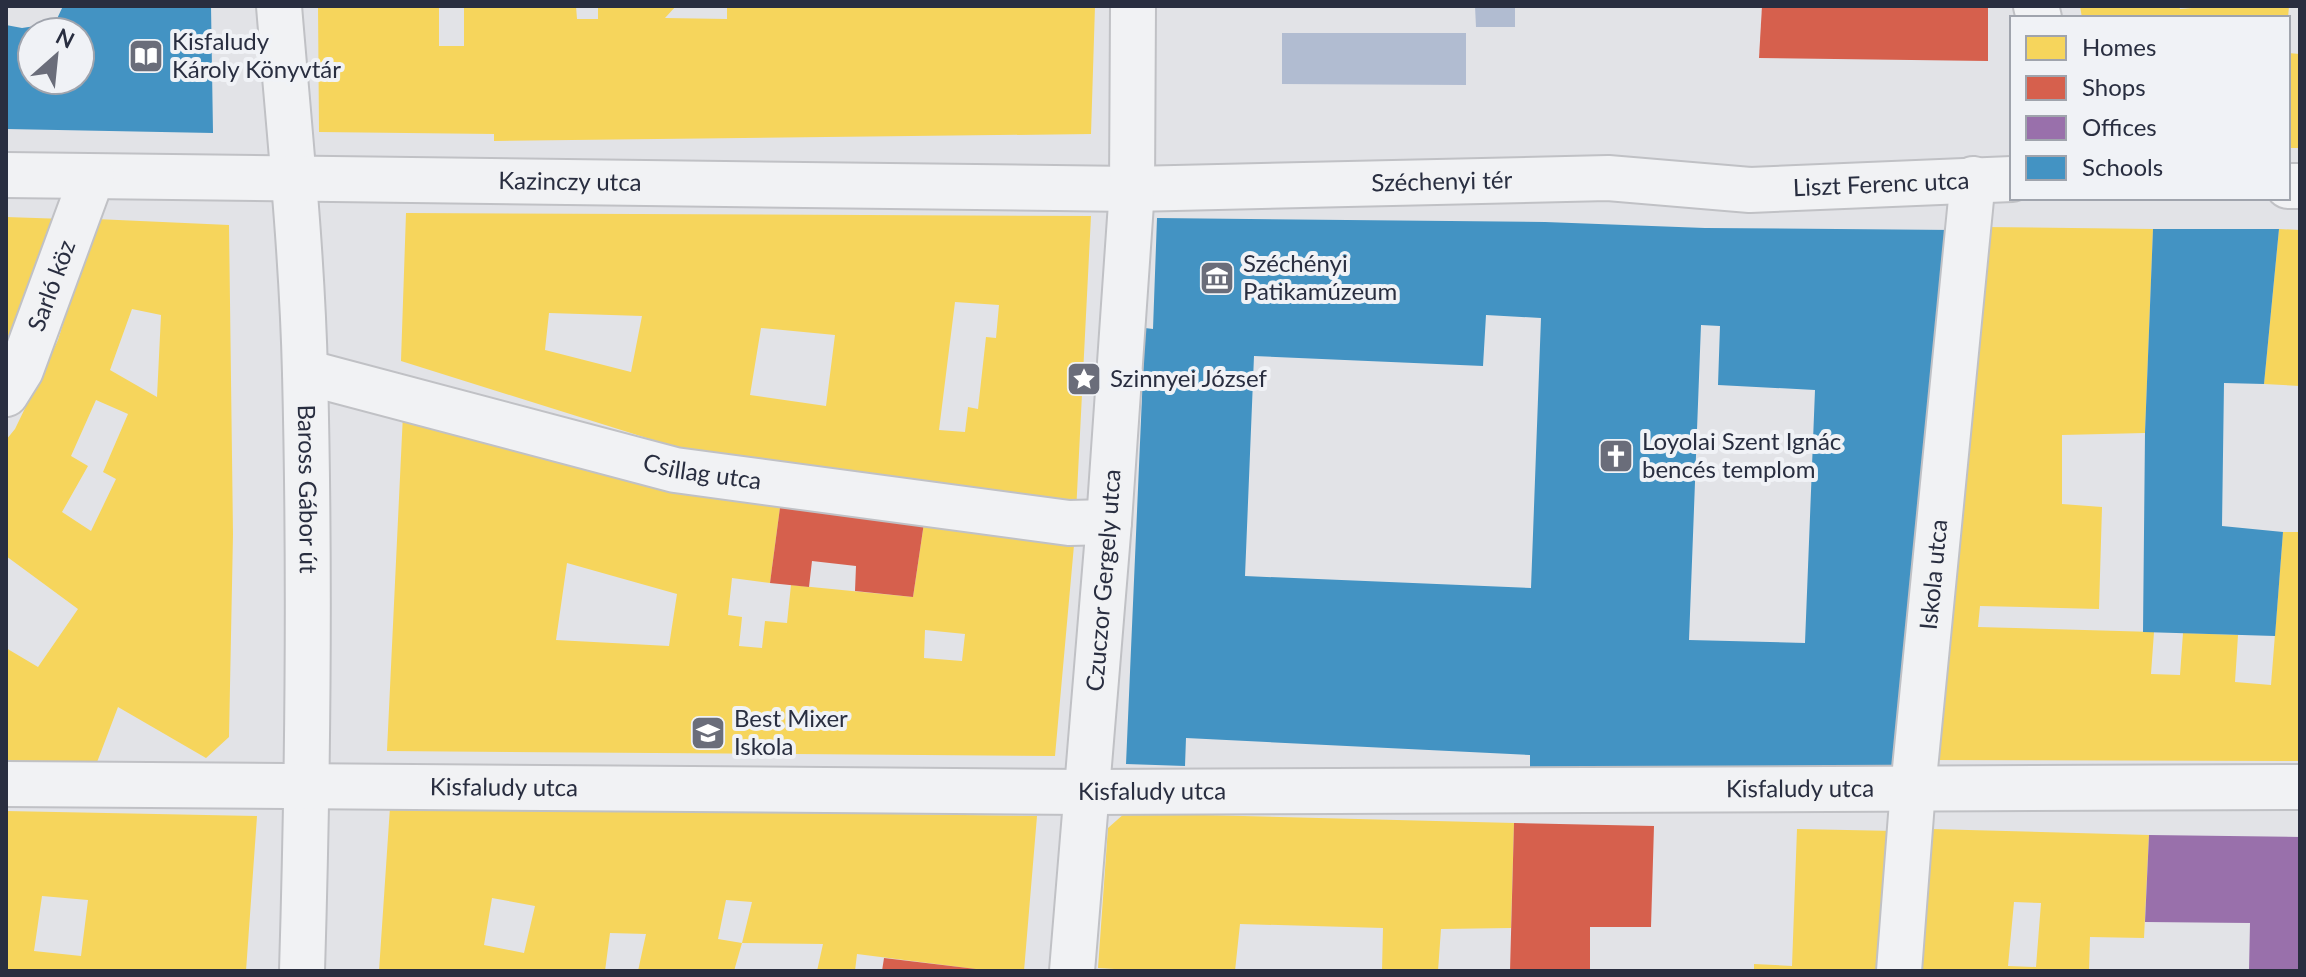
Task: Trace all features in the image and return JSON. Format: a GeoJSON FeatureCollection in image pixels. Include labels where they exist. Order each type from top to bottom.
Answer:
{"type":"FeatureCollection","features":[{"type":"Feature","properties":{"kind":"street","name":"Baross Gábor út"},"geometry":{"type":"LineString","coordinates":[[279,6],[294,179],[305,372],[308,787],[302,971]]}},
{"type":"Feature","properties":{"kind":"street","name":"Czuczor Gergely utca"},"geometry":{"type":"LineString","coordinates":[[1072,971],[1109,522],[1132,189],[1133,6]]}},
{"type":"Feature","properties":{"kind":"street","name":"Kazinczy utca"},"geometry":{"type":"LineString","coordinates":[[6,175],[1132,189]]}},
{"type":"Feature","properties":{"kind":"street","name":"Sarló köz"},"geometry":{"type":"LineString","coordinates":[[6,394],[21,370],[92,177]]}},
{"type":"Feature","properties":{"kind":"street","name":"Széchenyi tér"},"geometry":{"type":"LineString","coordinates":[[1132,189],[1608,178],[1750,190]]}},
{"type":"Feature","properties":{"kind":"street","name":"Liszt Ferenc utca"},"geometry":{"type":"LineString","coordinates":[[1750,190],[1992,179]]}},
{"type":"Feature","properties":{"kind":"street","name":"Iskola utca"},"geometry":{"type":"LineString","coordinates":[[1899,971],[1913,789],[1992,179]]}},
{"type":"Feature","properties":{"kind":"street","name":"Csillag utca"},"geometry":{"type":"LineString","coordinates":[[305,372],[675,470],[1069,523],[1109,522]]}},
{"type":"Feature","properties":{"kind":"street","name":"Kisfaludy utca"},"geometry":{"type":"LineString","coordinates":[[6,784],[1085,792],[2300,787]]}},
{"type":"Feature","properties":{"kind":"water"},"geometry":{"type":"Polygon","coordinates":[[[1475,6],[1515,6],[1515,27],[1476,27],[1475,6]]]}},
{"type":"Feature","properties":{"kind":"water"},"geometry":{"type":"Polygon","coordinates":[[[1282,33],[1466,33],[1466,85],[1282,84],[1282,33]]]}},
{"type":"Feature","properties":{"kind":"building: Homes"},"geometry":{"type":"Polygon","coordinates":[[[318,6],[439,6],[439,46],[464,46],[464,6],[576,6],[577,19],[598,19],[598,6],[676,6],[665,18],[727,19],[727,6],[1095,6],[1091,134],[494,141],[494,134],[319,132],[318,6]]]}},
{"type":"Feature","properties":{"kind":"building: Homes"},"geometry":{"type":"Polygon","coordinates":[[[2080,6],[2179,6],[2180,9],[2289,6],[2288,16],[2082,16],[2080,6]]]}},
{"type":"Feature","properties":{"kind":"building: Homes"},"geometry":{"type":"Polygon","coordinates":[[[2290,53],[2300,54],[2300,148],[2290,148],[2290,53]]]}},
{"type":"Feature","properties":{"kind":"building: Homes"},"geometry":{"type":"Polygon","coordinates":[[[406,213],[1091,216],[1076,513],[685,450],[401,361],[406,213]],[[955,302],[939,430],[965,432],[968,407],[978,409],[986,337],[996,338],[999,305],[955,302]],[[549,313],[545,350],[631,372],[642,316],[549,313]],[[761,328],[750,395],[826,406],[835,335],[761,328]]]}},
{"type":"Feature","properties":{"kind":"building: Homes"},"geometry":{"type":"Polygon","coordinates":[[[6,217],[65,219],[6,358],[6,217]]]}},
{"type":"Feature","properties":{"kind":"building: Homes"},"geometry":{"type":"Polygon","coordinates":[[[96,219],[229,225],[233,534],[229,737],[206,758],[118,707],[91,778],[6,776],[6,648],[38,667],[78,609],[6,556],[6,440],[15,429],[58,340],[96,219]],[[132,309],[110,370],[157,397],[161,315],[132,309]],[[96,400],[71,456],[88,466],[62,512],[91,531],[116,479],[103,472],[128,414],[96,400]]]}},
{"type":"Feature","properties":{"kind":"building: Homes"},"geometry":{"type":"Polygon","coordinates":[[[1983,227],[2153,229],[2145,433],[2062,435],[2062,504],[2102,507],[2099,609],[1980,606],[1978,627],[2154,632],[2151,674],[2180,675],[2183,633],[2238,635],[2235,682],[2271,685],[2283,532],[2300,532],[2300,761],[1926,760],[1983,227]]]}},
{"type":"Feature","properties":{"kind":"building: Homes"},"geometry":{"type":"Polygon","coordinates":[[[2279,229],[2300,230],[2300,386],[2264,384],[2279,229]]]}},
{"type":"Feature","properties":{"kind":"building: Homes"},"geometry":{"type":"Polygon","coordinates":[[[403,414],[781,500],[770,583],[732,578],[728,615],[742,617],[739,646],[762,648],[765,621],[787,623],[791,585],[913,597],[925,516],[1075,534],[1055,756],[387,751],[403,414]],[[567,563],[556,640],[669,646],[677,594],[567,563]],[[925,630],[924,658],[962,661],[965,634],[925,630]]]}},
{"type":"Feature","properties":{"kind":"building: Homes"},"geometry":{"type":"Polygon","coordinates":[[[390,807],[1037,816],[1024,971],[991,971],[857,954],[855,971],[817,971],[823,944],[742,943],[734,971],[638,971],[646,934],[610,933],[605,971],[379,971],[390,807]],[[492,898],[484,945],[524,953],[535,906],[492,898]],[[726,900],[718,939],[742,943],[752,902],[726,900]]]}},
{"type":"Feature","properties":{"kind":"building: Homes"},"geometry":{"type":"Polygon","coordinates":[[[6,811],[257,816],[246,971],[6,971],[6,811]],[[42,896],[34,951],[81,956],[88,900],[42,896]]]}},
{"type":"Feature","properties":{"kind":"building: Homes"},"geometry":{"type":"Polygon","coordinates":[[[1125,813],[1514,823],[1511,928],[1441,929],[1438,971],[1382,971],[1383,928],[1240,924],[1235,971],[1098,968],[1108,828],[1125,813]]]}},
{"type":"Feature","properties":{"kind":"building: Homes"},"geometry":{"type":"Polygon","coordinates":[[[1797,829],[1896,831],[1886,971],[1754,971],[1754,964],[1792,966],[1797,829]]]}},
{"type":"Feature","properties":{"kind":"building: Homes"},"geometry":{"type":"Polygon","coordinates":[[[1931,829],[2149,835],[2144,938],[2090,937],[2089,971],[1917,971],[1931,829]],[[2014,902],[2008,966],[2036,967],[2041,903],[2014,902]]]}},
{"type":"Feature","properties":{"kind":"building: Shops"},"geometry":{"type":"Polygon","coordinates":[[[1762,6],[1988,6],[1988,61],[1759,58],[1762,6]]]}},
{"type":"Feature","properties":{"kind":"building: Shops"},"geometry":{"type":"Polygon","coordinates":[[[781,500],[925,516],[913,597],[855,591],[856,566],[812,561],[809,587],[770,583],[781,500]]]}},
{"type":"Feature","properties":{"kind":"building: Shops"},"geometry":{"type":"Polygon","coordinates":[[[1514,823],[1654,826],[1651,927],[1590,927],[1590,971],[1510,971],[1514,823]]]}},
{"type":"Feature","properties":{"kind":"building: Shops"},"geometry":{"type":"Polygon","coordinates":[[[884,958],[976,969],[882,971],[884,958]]]}},
{"type":"Feature","properties":{"kind":"building: Offices"},"geometry":{"type":"Polygon","coordinates":[[[2149,835],[2300,837],[2300,971],[2249,971],[2250,923],[2145,922],[2149,835]]]}},
{"type":"Feature","properties":{"kind":"building: Schools","name":"Kisfaludy Károly Könyvtár"},"geometry":{"type":"Polygon","coordinates":[[[63,6],[211,6],[213,133],[6,129],[6,25],[16,27],[16,96],[96,96],[96,16],[58,16],[63,6]]]}},
{"type":"Feature","properties":{"kind":"building: Schools"},"geometry":{"type":"Polygon","coordinates":[[[1157,218],[1955,230],[1905,787],[1530,772],[1530,755],[1186,738],[1185,766],[1126,764],[1145,328],[1153,329],[1157,218]],[[1486,315],[1483,366],[1254,356],[1245,576],[1531,588],[1541,318],[1486,315]],[[1701,325],[1689,640],[1805,643],[1815,390],[1718,385],[1720,326],[1701,325]]]}},
{"type":"Feature","properties":{"kind":"building: Schools"},"geometry":{"type":"Polygon","coordinates":[[[2153,229],[2279,229],[2264,384],[2224,383],[2222,526],[2283,532],[2275,636],[2143,632],[2145,433],[2153,229]]]}},
{"type":"Feature","properties":{"kind":"place","name":"Kisfaludy Károly Könyvtár"},"geometry":{"type":"Point","coordinates":[146,56]}},
{"type":"Feature","properties":{"kind":"place","name":"Széchényi Patikamúzeum"},"geometry":{"type":"Point","coordinates":[1217,278]}},
{"type":"Feature","properties":{"kind":"place","name":"Szinnyei József"},"geometry":{"type":"Point","coordinates":[1084,379]}},
{"type":"Feature","properties":{"kind":"place","name":"Loyolai Szent Ignác bencés templom"},"geometry":{"type":"Point","coordinates":[1616,456]}},
{"type":"Feature","properties":{"kind":"place","name":"Best Mixer Iskola"},"geometry":{"type":"Point","coordinates":[708,733]}}]}
